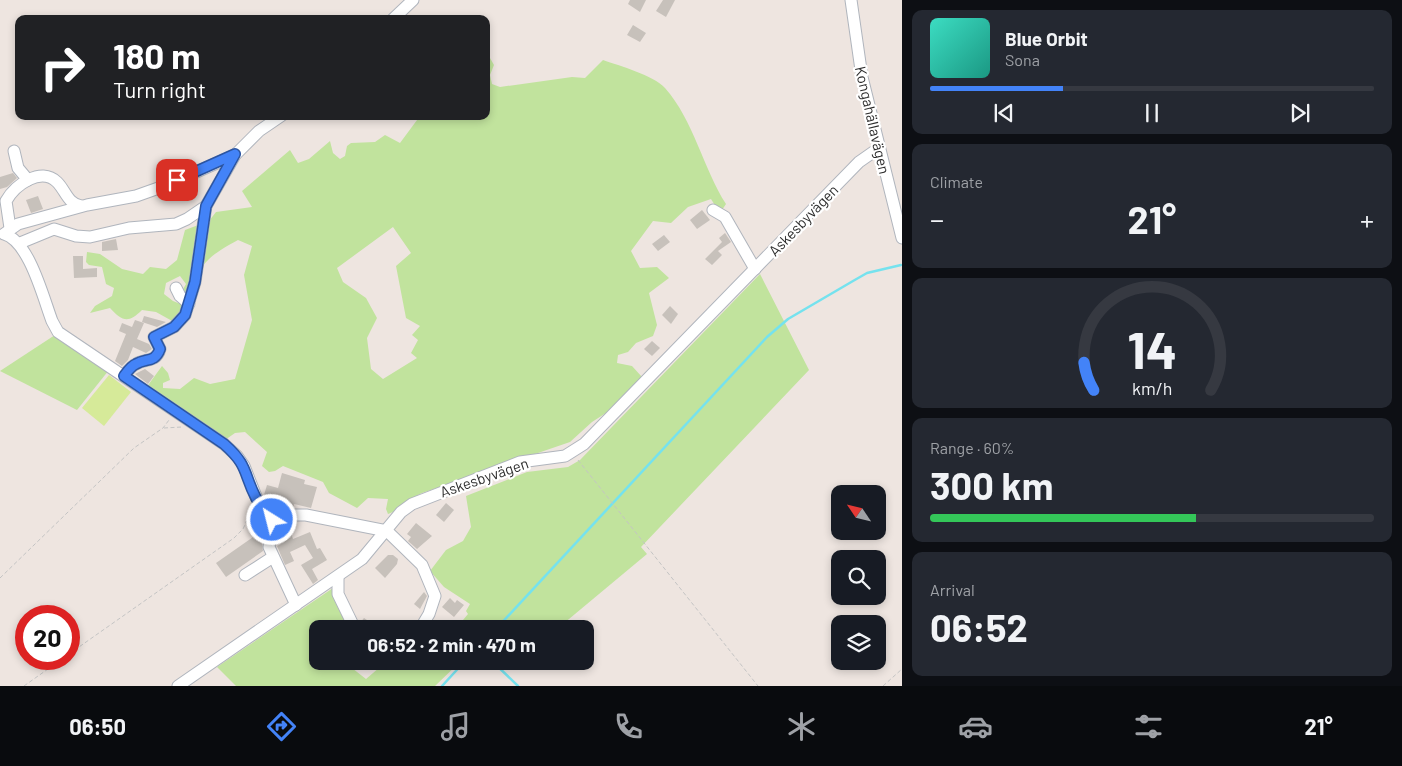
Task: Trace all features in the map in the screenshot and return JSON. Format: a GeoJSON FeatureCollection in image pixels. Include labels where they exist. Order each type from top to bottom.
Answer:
{"type":"FeatureCollection","features":[{"type":"Feature","properties":{"kind":"street"},"geometry":{"type":"LineString","coordinates":[[397,15],[413,0]]}},
{"type":"Feature","properties":{"kind":"street","name":"Kongahällavägen"},"geometry":{"type":"LineString","coordinates":[[849,3],[859,64],[902,238]]}},
{"type":"Feature","properties":{"kind":"street"},"geometry":{"type":"LineString","coordinates":[[124,376],[134,364],[152,360],[157,356],[160,349],[154,339],[156,334],[174,327],[185,315],[195,282],[206,206],[235,154],[276,120]]}},
{"type":"Feature","properties":{"kind":"street","name":"Askesbyvägen"},"geometry":{"type":"LineString","coordinates":[[178,686],[338,578],[362,559],[406,508],[419,500],[520,462],[558,458],[572,453],[584,444],[859,162],[879,148]]}},
{"type":"Feature","properties":{"kind":"street"},"geometry":{"type":"LineString","coordinates":[[14,151],[18,168],[28,180]]}},
{"type":"Feature","properties":{"kind":"street"},"geometry":{"type":"LineString","coordinates":[[7,231],[81,206],[150,192],[235,154]]}},
{"type":"Feature","properties":{"kind":"street"},"geometry":{"type":"LineString","coordinates":[[81,206],[71,202],[57,182],[50,177],[44,176],[28,180],[13,192],[6,201],[7,231],[20,244],[56,328],[62,334],[224,444],[237,456],[244,466],[257,499],[270,511],[288,515],[306,515],[387,530],[422,565],[430,583],[435,596],[434,604],[424,620]]}},
{"type":"Feature","properties":{"kind":"street"},"geometry":{"type":"LineString","coordinates":[[20,244],[54,229],[76,236],[90,237],[129,228],[176,224],[187,220],[206,206]]}},
{"type":"Feature","properties":{"kind":"street"},"geometry":{"type":"LineString","coordinates":[[713,210],[725,217],[755,269]]}},
{"type":"Feature","properties":{"kind":"street"},"geometry":{"type":"LineString","coordinates":[[176,288],[180,296],[189,304]]}},
{"type":"Feature","properties":{"kind":"street"},"geometry":{"type":"LineString","coordinates":[[270,511],[272,520],[269,548],[283,574],[296,605]]}},
{"type":"Feature","properties":{"kind":"street"},"geometry":{"type":"LineString","coordinates":[[245,575],[273,557]]}},
{"type":"Feature","properties":{"kind":"street"},"geometry":{"type":"LineString","coordinates":[[338,578],[338,594],[351,620]]}},
{"type":"Feature","properties":{"kind":"path"},"geometry":{"type":"LineString","coordinates":[[0,578],[134,448],[163,428],[175,411]]}},
{"type":"Feature","properties":{"kind":"path"},"geometry":{"type":"LineString","coordinates":[[572,453],[758,686]]}},
{"type":"Feature","properties":{"kind":"path"},"geometry":{"type":"LineString","coordinates":[[80,646],[234,538],[243,529],[257,499]]}},
{"type":"Feature","properties":{"kind":"path"},"geometry":{"type":"LineString","coordinates":[[883,686],[902,669]]}},
{"type":"Feature","properties":{"kind":"path"},"geometry":{"type":"LineString","coordinates":[[24,686],[47,670]]}},
{"type":"Feature","properties":{"kind":"green space"},"geometry":{"type":"Polygon","coordinates":[[[490,58],[494,65],[490,75],[490,58]]]}},
{"type":"Feature","properties":{"kind":"green space"},"geometry":{"type":"Polygon","coordinates":[[[603,60],[645,75],[665,88],[684,115],[726,204],[722,210],[716,207],[711,199],[688,207],[671,223],[653,221],[631,251],[640,268],[657,267],[669,278],[649,293],[657,325],[653,336],[636,343],[628,352],[618,355],[617,363],[632,366],[642,377],[609,411],[592,422],[570,442],[422,493],[388,514],[386,509],[388,499],[368,498],[357,508],[329,493],[323,482],[283,466],[269,472],[262,466],[267,452],[245,432],[235,433],[225,440],[146,388],[162,366],[168,373],[170,380],[163,383],[163,388],[180,389],[194,378],[210,384],[235,379],[252,320],[244,275],[252,246],[238,240],[219,251],[201,269],[189,297],[182,291],[186,284],[180,276],[166,283],[164,294],[173,301],[183,305],[174,322],[156,312],[142,310],[129,319],[118,316],[110,308],[90,313],[95,306],[112,296],[114,288],[106,284],[102,267],[89,265],[86,262],[87,252],[100,254],[122,269],[143,274],[150,267],[166,269],[177,260],[185,230],[209,221],[216,212],[252,207],[242,191],[290,150],[298,163],[309,159],[330,141],[333,153],[340,159],[345,156],[347,146],[351,143],[375,142],[385,135],[400,143],[417,120],[490,120],[490,75],[492,84],[500,87],[572,77],[585,78],[603,60]],[[393,227],[337,268],[343,282],[366,298],[377,318],[367,338],[371,369],[383,379],[417,358],[411,353],[418,340],[412,335],[420,326],[406,318],[396,266],[411,253],[393,227]]]}},
{"type":"Feature","properties":{"kind":"green space"},"geometry":{"type":"Polygon","coordinates":[[[760,274],[809,370],[641,547],[647,554],[568,620],[463,620],[468,614],[466,611],[470,604],[444,587],[430,571],[446,550],[463,541],[471,527],[466,496],[527,472],[568,467],[580,460],[760,274]]]}},
{"type":"Feature","properties":{"kind":"green space"},"geometry":{"type":"Polygon","coordinates":[[[55,335],[109,370],[77,410],[0,371],[55,335]]]}},
{"type":"Feature","properties":{"kind":"green space"},"geometry":{"type":"Polygon","coordinates":[[[109,375],[131,392],[104,426],[82,408],[109,375]]]}},
{"type":"Feature","properties":{"kind":"green space"},"geometry":{"type":"Polygon","coordinates":[[[333,588],[349,620],[309,620],[309,670],[354,670],[366,679],[376,670],[452,670],[435,686],[236,686],[217,667],[333,588]]]}},
{"type":"Feature","properties":{"kind":"building"},"geometry":{"type":"Polygon","coordinates":[[[630,0],[646,0],[640,12],[628,4],[630,0]]]}},
{"type":"Feature","properties":{"kind":"building"},"geometry":{"type":"Polygon","coordinates":[[[663,0],[675,0],[666,17],[656,11],[663,0]]]}},
{"type":"Feature","properties":{"kind":"building"},"geometry":{"type":"Polygon","coordinates":[[[633,25],[646,33],[640,42],[627,35],[633,25]]]}},
{"type":"Feature","properties":{"kind":"building"},"geometry":{"type":"Polygon","coordinates":[[[13,173],[17,178],[7,187],[0,189],[0,177],[13,173]]]}},
{"type":"Feature","properties":{"kind":"building"},"geometry":{"type":"Polygon","coordinates":[[[38,196],[43,209],[31,213],[26,200],[38,196]]]}},
{"type":"Feature","properties":{"kind":"building"},"geometry":{"type":"Polygon","coordinates":[[[702,210],[710,220],[697,229],[690,220],[702,210]]]}},
{"type":"Feature","properties":{"kind":"building"},"geometry":{"type":"Polygon","coordinates":[[[725,233],[731,242],[718,251],[722,255],[712,265],[705,259],[722,242],[719,238],[725,233]]]}},
{"type":"Feature","properties":{"kind":"building"},"geometry":{"type":"Polygon","coordinates":[[[664,235],[670,242],[658,251],[652,244],[664,235]]]}},
{"type":"Feature","properties":{"kind":"building"},"geometry":{"type":"Polygon","coordinates":[[[116,239],[118,250],[102,251],[102,242],[116,239]]]}},
{"type":"Feature","properties":{"kind":"building"},"geometry":{"type":"Polygon","coordinates":[[[73,256],[83,256],[83,269],[97,268],[97,277],[74,278],[73,256]]]}},
{"type":"Feature","properties":{"kind":"building"},"geometry":{"type":"Polygon","coordinates":[[[670,306],[678,314],[671,324],[662,315],[670,306]]]}},
{"type":"Feature","properties":{"kind":"building"},"geometry":{"type":"Polygon","coordinates":[[[144,316],[166,322],[157,327],[142,322],[144,316]]]}},
{"type":"Feature","properties":{"kind":"building"},"geometry":{"type":"Polygon","coordinates":[[[135,320],[144,323],[137,339],[149,344],[152,349],[146,353],[133,347],[128,360],[122,366],[115,361],[126,334],[119,331],[122,323],[132,327],[135,320]]]}},
{"type":"Feature","properties":{"kind":"building"},"geometry":{"type":"Polygon","coordinates":[[[652,341],[660,348],[652,356],[644,349],[652,341]]]}},
{"type":"Feature","properties":{"kind":"building"},"geometry":{"type":"Polygon","coordinates":[[[145,369],[154,376],[148,384],[135,374],[145,369]]]}},
{"type":"Feature","properties":{"kind":"building"},"geometry":{"type":"Polygon","coordinates":[[[282,473],[305,480],[304,484],[317,487],[311,508],[294,504],[293,508],[283,506],[284,501],[264,495],[267,485],[278,488],[282,473]]]}},
{"type":"Feature","properties":{"kind":"building"},"geometry":{"type":"Polygon","coordinates":[[[446,503],[454,510],[444,522],[436,515],[446,503]]]}},
{"type":"Feature","properties":{"kind":"building"},"geometry":{"type":"Polygon","coordinates":[[[416,523],[432,536],[417,549],[408,541],[411,537],[407,534],[416,523]]]}},
{"type":"Feature","properties":{"kind":"building"},"geometry":{"type":"Polygon","coordinates":[[[310,532],[317,549],[320,548],[327,560],[312,569],[318,580],[313,584],[301,565],[313,558],[305,545],[290,552],[294,561],[285,565],[277,546],[281,544],[278,539],[291,533],[293,539],[310,532]]]}},
{"type":"Feature","properties":{"kind":"building"},"geometry":{"type":"Polygon","coordinates":[[[256,535],[262,544],[263,551],[226,577],[216,563],[256,535]]]}},
{"type":"Feature","properties":{"kind":"building"},"geometry":{"type":"Polygon","coordinates":[[[388,555],[393,555],[398,559],[397,564],[385,578],[375,568],[388,555]]]}},
{"type":"Feature","properties":{"kind":"building"},"geometry":{"type":"Polygon","coordinates":[[[424,592],[427,596],[420,609],[414,604],[424,592]]]}},
{"type":"Feature","properties":{"kind":"building"},"geometry":{"type":"Polygon","coordinates":[[[450,598],[455,603],[457,600],[464,605],[454,617],[442,607],[450,598]]]}},
{"type":"Feature","properties":{"kind":"waterway"},"geometry":{"type":"LineString","coordinates":[[504,620],[767,337],[788,319],[867,273],[901,265]]}},
{"type":"Feature","properties":{"kind":"waterway"},"geometry":{"type":"LineString","coordinates":[[442,686],[457,670]]}},
{"type":"Feature","properties":{"kind":"waterway"},"geometry":{"type":"LineString","coordinates":[[501,670],[518,686]]}},
{"type":"Feature","properties":{"kind":"route"},"geometry":{"type":"LineString","coordinates":[[177,180],[235,154],[206,206],[195,282],[185,315],[174,327],[156,334],[154,339],[160,349],[157,356],[147,362],[134,364],[124,376],[224,444],[237,456],[244,466],[257,499],[270,511],[272,520]]}}]}
